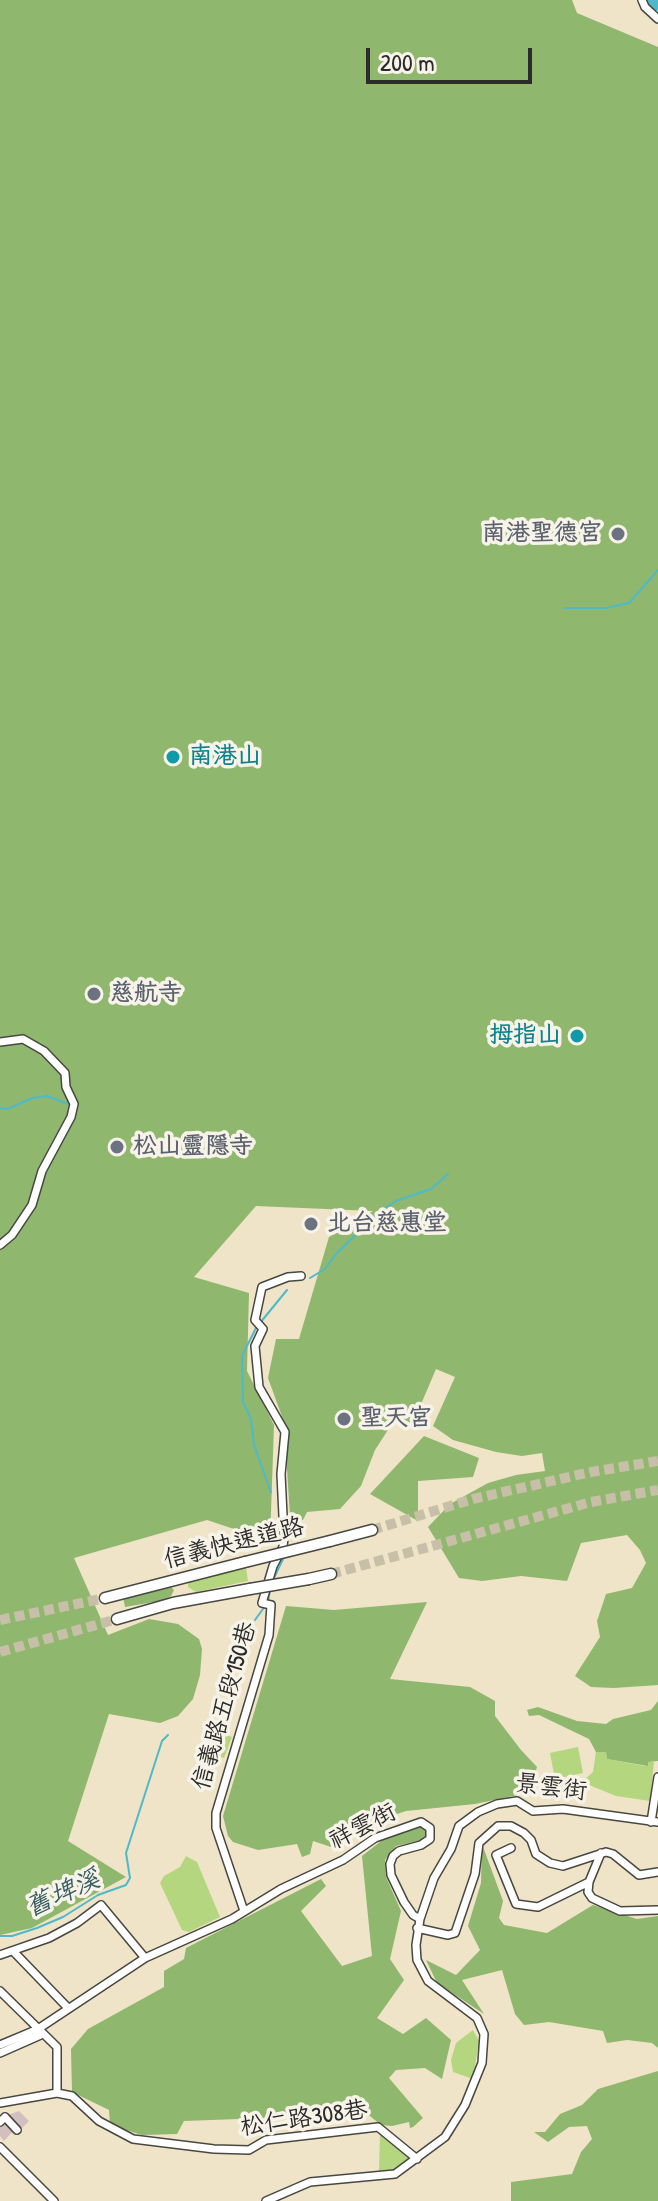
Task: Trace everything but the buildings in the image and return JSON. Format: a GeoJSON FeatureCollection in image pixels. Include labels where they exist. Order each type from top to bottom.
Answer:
{"type":"FeatureCollection","features":[{"type":"Feature","properties":{"kind":"highway","name":"信義快速道路"},"geometry":{"type":"LineString","coordinates":[[105,1598],[372,1530]]}},
{"type":"Feature","properties":{"kind":"highway","name":"信義快速道路"},"geometry":{"type":"LineString","coordinates":[[117,1619],[183,1601],[331,1574]]}},
{"type":"Feature","properties":{"kind":"highway"},"geometry":{"type":"LineString","coordinates":[[179,1578],[183,1601]]}},
{"type":"Feature","properties":{"kind":"street"},"geometry":{"type":"LineString","coordinates":[[642,0],[658,19]]}},
{"type":"Feature","properties":{"kind":"street"},"geometry":{"type":"LineString","coordinates":[[0,1042],[23,1039],[37,1046],[65,1073],[66,1087],[74,1104],[71,1117],[42,1171],[32,1205],[12,1235],[0,1245]]}},
{"type":"Feature","properties":{"kind":"street","name":"信義路五段150巷"},"geometry":{"type":"LineString","coordinates":[[244,1911],[216,1828],[216,1813],[269,1635],[271,1605],[262,1603],[273,1566],[283,1547],[281,1474],[285,1432],[259,1387],[255,1346],[262,1327],[255,1320],[262,1287],[288,1277],[301,1276]]}},
{"type":"Feature","properties":{"kind":"street"},"geometry":{"type":"LineString","coordinates":[[654,1822],[658,1777]]}},
{"type":"Feature","properties":{"kind":"street","name":"景雲街"},"geometry":{"type":"LineString","coordinates":[[418,1924],[459,1826],[478,1812],[497,1804],[517,1801],[533,1811],[563,1809],[654,1822]]}},
{"type":"Feature","properties":{"kind":"street","name":"祥雲街"},"geometry":{"type":"LineString","coordinates":[[244,1911],[281,1889],[343,1860],[375,1838],[421,1822],[430,1828],[430,1839],[399,1851],[390,1864],[391,1875],[418,1924]]}},
{"type":"Feature","properties":{"kind":"street"},"geometry":{"type":"LineString","coordinates":[[266,2201],[310,2182],[395,2174],[445,2137],[465,2105],[482,2063],[484,2034],[477,2018],[432,1986],[421,1970],[416,1952],[418,1924],[448,1935],[455,1933],[476,1867],[479,1843],[498,1826],[511,1826],[524,1833],[531,1840],[536,1854],[550,1863],[563,1866],[601,1853],[613,1854],[639,1875],[658,1872]]}},
{"type":"Feature","properties":{"kind":"street"},"geometry":{"type":"LineString","coordinates":[[511,1848],[496,1855],[516,1904],[538,1907],[589,1882]]}},
{"type":"Feature","properties":{"kind":"street"},"geometry":{"type":"LineString","coordinates":[[601,1853],[589,1882],[588,1892],[592,1898],[612,1908],[634,1912],[658,1910]]}},
{"type":"Feature","properties":{"kind":"street"},"geometry":{"type":"LineString","coordinates":[[0,1955],[49,1938],[101,1905],[145,1958]]}},
{"type":"Feature","properties":{"kind":"street"},"geometry":{"type":"LineString","coordinates":[[0,2053],[40,2031],[68,2008],[145,1958],[244,1911]]}},
{"type":"Feature","properties":{"kind":"street"},"geometry":{"type":"LineString","coordinates":[[13,1951],[68,2008]]}},
{"type":"Feature","properties":{"kind":"street"},"geometry":{"type":"LineString","coordinates":[[0,1991],[57,2047],[57,2093],[0,2103]]}},
{"type":"Feature","properties":{"kind":"street"},"geometry":{"type":"LineString","coordinates":[[1,2043],[40,2031]]}},
{"type":"Feature","properties":{"kind":"street","name":"松仁路308巷"},"geometry":{"type":"LineString","coordinates":[[57,2093],[72,2096],[99,2121],[133,2139],[249,2150],[266,2140],[378,2127],[417,2159]]}},
{"type":"Feature","properties":{"kind":"street"},"geometry":{"type":"LineString","coordinates":[[0,2122],[5,2117],[17,2130]]}},
{"type":"Feature","properties":{"kind":"street"},"geometry":{"type":"LineString","coordinates":[[0,2147],[54,2201]]}},
{"type":"Feature","properties":{"kind":"street"},"geometry":{"type":"LineString","coordinates":[[0,2161],[7,2154]]}},
{"type":"Feature","properties":{"kind":"shaded area"},"geometry":{"type":"Polygon","coordinates":[[[19,2111],[29,2121],[20,2130],[17,2127],[4,2141],[0,2136],[0,2118],[19,2111]]]}},
{"type":"Feature","properties":{"kind":"green space"},"geometry":{"type":"Polygon","coordinates":[[[0,0],[572,0],[577,13],[658,47],[658,1685],[591,1687],[575,1676],[600,1637],[597,1621],[606,1594],[632,1588],[646,1563],[627,1535],[581,1543],[567,1581],[521,1576],[482,1581],[459,1578],[428,1527],[450,1504],[488,1483],[545,1471],[542,1453],[522,1456],[496,1452],[453,1440],[433,1426],[455,1377],[436,1369],[413,1423],[395,1419],[375,1450],[361,1486],[340,1509],[307,1512],[303,1520],[290,1516],[284,1422],[268,1378],[276,1339],[299,1339],[329,1237],[373,1211],[256,1206],[194,1277],[249,1293],[247,1371],[274,1425],[270,1541],[207,1520],[74,1558],[108,1635],[149,1619],[178,1624],[199,1639],[202,1649],[200,1675],[193,1699],[178,1716],[160,1723],[109,1714],[68,1841],[126,1877],[32,1928],[0,1935],[0,0]]]}},
{"type":"Feature","properties":{"kind":"green space"},"geometry":{"type":"Polygon","coordinates":[[[424,1436],[479,1458],[473,1477],[418,1481],[418,1521],[370,1494],[424,1436]]]}},
{"type":"Feature","properties":{"kind":"green space"},"geometry":{"type":"Polygon","coordinates":[[[246,1568],[248,1581],[196,1592],[188,1587],[188,1582],[195,1578],[246,1568]]]}},
{"type":"Feature","properties":{"kind":"green space"},"geometry":{"type":"Polygon","coordinates":[[[165,1586],[174,1590],[165,1600],[125,1607],[123,1597],[165,1586]]]}},
{"type":"Feature","properties":{"kind":"green space"},"geometry":{"type":"Polygon","coordinates":[[[427,1602],[390,1679],[470,1687],[495,1701],[495,1716],[537,1767],[533,1781],[518,1795],[475,1804],[406,1811],[354,1828],[331,1847],[313,1841],[310,1854],[302,1857],[297,1844],[258,1850],[233,1842],[228,1836],[223,1816],[286,1606],[334,1610],[427,1602]]]}},
{"type":"Feature","properties":{"kind":"green space"},"geometry":{"type":"Polygon","coordinates":[[[658,1701],[658,1761],[648,1762],[648,1766],[607,1759],[606,1752],[596,1752],[589,1739],[539,1715],[529,1716],[527,1710],[538,1707],[577,1721],[606,1724],[613,1719],[651,1710],[658,1701]]]}},
{"type":"Feature","properties":{"kind":"green space"},"geometry":{"type":"Polygon","coordinates":[[[220,1733],[232,1737],[224,1758],[212,1754],[220,1733]]]}},
{"type":"Feature","properties":{"kind":"green space"},"geometry":{"type":"Polygon","coordinates":[[[578,1747],[583,1773],[555,1779],[550,1753],[578,1747]]]}},
{"type":"Feature","properties":{"kind":"green space"},"geometry":{"type":"Polygon","coordinates":[[[596,1752],[606,1752],[607,1759],[645,1766],[648,1762],[654,1762],[650,1801],[616,1796],[582,1782],[593,1772],[596,1752]]]}},
{"type":"Feature","properties":{"kind":"green space"},"geometry":{"type":"Polygon","coordinates":[[[422,1824],[427,1835],[422,1840],[396,1846],[385,1860],[386,1877],[401,1911],[390,1959],[404,1980],[377,2018],[403,2034],[426,2018],[451,2040],[442,2079],[425,2068],[396,2070],[389,2078],[423,2118],[413,2127],[410,2128],[409,2122],[381,2125],[360,2108],[266,2118],[184,2121],[177,2134],[142,2135],[110,2125],[109,2110],[72,2092],[71,2049],[88,2029],[164,1987],[164,1971],[184,1959],[186,1948],[321,1879],[326,1886],[301,1911],[342,1966],[372,1956],[362,1856],[394,1831],[422,1824]]]}},
{"type":"Feature","properties":{"kind":"green space"},"geometry":{"type":"Polygon","coordinates":[[[482,1844],[503,1901],[499,1918],[504,1925],[547,1933],[593,1905],[637,1919],[658,1916],[658,2048],[652,2043],[627,2040],[607,2043],[603,2031],[549,2022],[524,2025],[515,2014],[502,1970],[462,1980],[484,2014],[437,1983],[426,1960],[456,1975],[480,1950],[468,1926],[481,1883],[482,1844]]]}},
{"type":"Feature","properties":{"kind":"green space"},"geometry":{"type":"Polygon","coordinates":[[[186,1856],[197,1862],[220,1917],[189,1932],[182,1930],[160,1883],[164,1876],[180,1867],[186,1856]]]}},
{"type":"Feature","properties":{"kind":"green space"},"geometry":{"type":"Polygon","coordinates":[[[473,2030],[479,2041],[473,2079],[453,2072],[451,2060],[456,2043],[473,2030]]]}},
{"type":"Feature","properties":{"kind":"green space"},"geometry":{"type":"Polygon","coordinates":[[[658,2071],[658,2201],[511,2201],[511,2182],[572,2174],[581,2152],[592,2139],[587,2126],[569,2127],[548,2142],[534,2132],[545,2132],[560,2114],[582,2105],[598,2089],[658,2071]]]}},
{"type":"Feature","properties":{"kind":"green space"},"geometry":{"type":"Polygon","coordinates":[[[380,2132],[414,2157],[391,2172],[382,2174],[379,2171],[380,2132]]]}},
{"type":"Feature","properties":{"kind":"waterway"},"geometry":{"type":"LineString","coordinates":[[652,0],[658,6]]}},
{"type":"Feature","properties":{"kind":"waterway"},"geometry":{"type":"LineString","coordinates":[[564,608],[606,608],[629,603],[658,570]]}},
{"type":"Feature","properties":{"kind":"waterway"},"geometry":{"type":"LineString","coordinates":[[0,1108],[7,1109],[33,1098],[47,1096],[68,1104]]}},
{"type":"Feature","properties":{"kind":"waterway","name":"舊埤溪"},"geometry":{"type":"LineString","coordinates":[[310,1278],[325,1269],[379,1212],[396,1201],[431,1189],[448,1174]]}},
{"type":"Feature","properties":{"kind":"waterway","name":"舊埤溪"},"geometry":{"type":"LineString","coordinates":[[260,1323],[287,1290]]}},
{"type":"Feature","properties":{"kind":"waterway","name":"舊埤溪"},"geometry":{"type":"LineString","coordinates":[[256,1328],[242,1356],[243,1402],[251,1419],[254,1445],[271,1492]]}},
{"type":"Feature","properties":{"kind":"waterway","name":"舊埤溪"},"geometry":{"type":"LineString","coordinates":[[273,1580],[284,1557]]}},
{"type":"Feature","properties":{"kind":"waterway","name":"舊埤溪"},"geometry":{"type":"LineString","coordinates":[[255,1620],[268,1602],[270,1590]]}},
{"type":"Feature","properties":{"kind":"waterway","name":"舊埤溪"},"geometry":{"type":"LineString","coordinates":[[0,1936],[12,1936],[37,1928],[63,1917],[98,1895],[126,1885],[130,1878],[126,1853],[162,1741],[168,1735]]}},
{"type":"Feature","properties":{"kind":"tunnel"},"geometry":{"type":"LineString","coordinates":[[372,1530],[473,1499],[591,1472],[658,1461]]}},
{"type":"Feature","properties":{"kind":"tunnel"},"geometry":{"type":"LineString","coordinates":[[331,1574],[591,1502],[658,1490]]}},
{"type":"Feature","properties":{"kind":"tunnel"},"geometry":{"type":"LineString","coordinates":[[0,1620],[105,1598]]}},
{"type":"Feature","properties":{"kind":"tunnel"},"geometry":{"type":"LineString","coordinates":[[0,1652],[117,1619]]}},
{"type":"Feature","properties":{"kind":"place","name":"南港聖德宮"},"geometry":{"type":"Point","coordinates":[618,534]}},
{"type":"Feature","properties":{"kind":"place","name":"南港山"},"geometry":{"type":"Point","coordinates":[173,757]}},
{"type":"Feature","properties":{"kind":"place","name":"慈航寺"},"geometry":{"type":"Point","coordinates":[94,994]}},
{"type":"Feature","properties":{"kind":"place","name":"拇指山"},"geometry":{"type":"Point","coordinates":[577,1036]}},
{"type":"Feature","properties":{"kind":"place","name":"松山靈隱寺"},"geometry":{"type":"Point","coordinates":[117,1147]}},
{"type":"Feature","properties":{"kind":"place","name":"北台慈惠堂"},"geometry":{"type":"Point","coordinates":[311,1224]}},
{"type":"Feature","properties":{"kind":"place","name":"聖天宮"},"geometry":{"type":"Point","coordinates":[344,1419]}}]}
